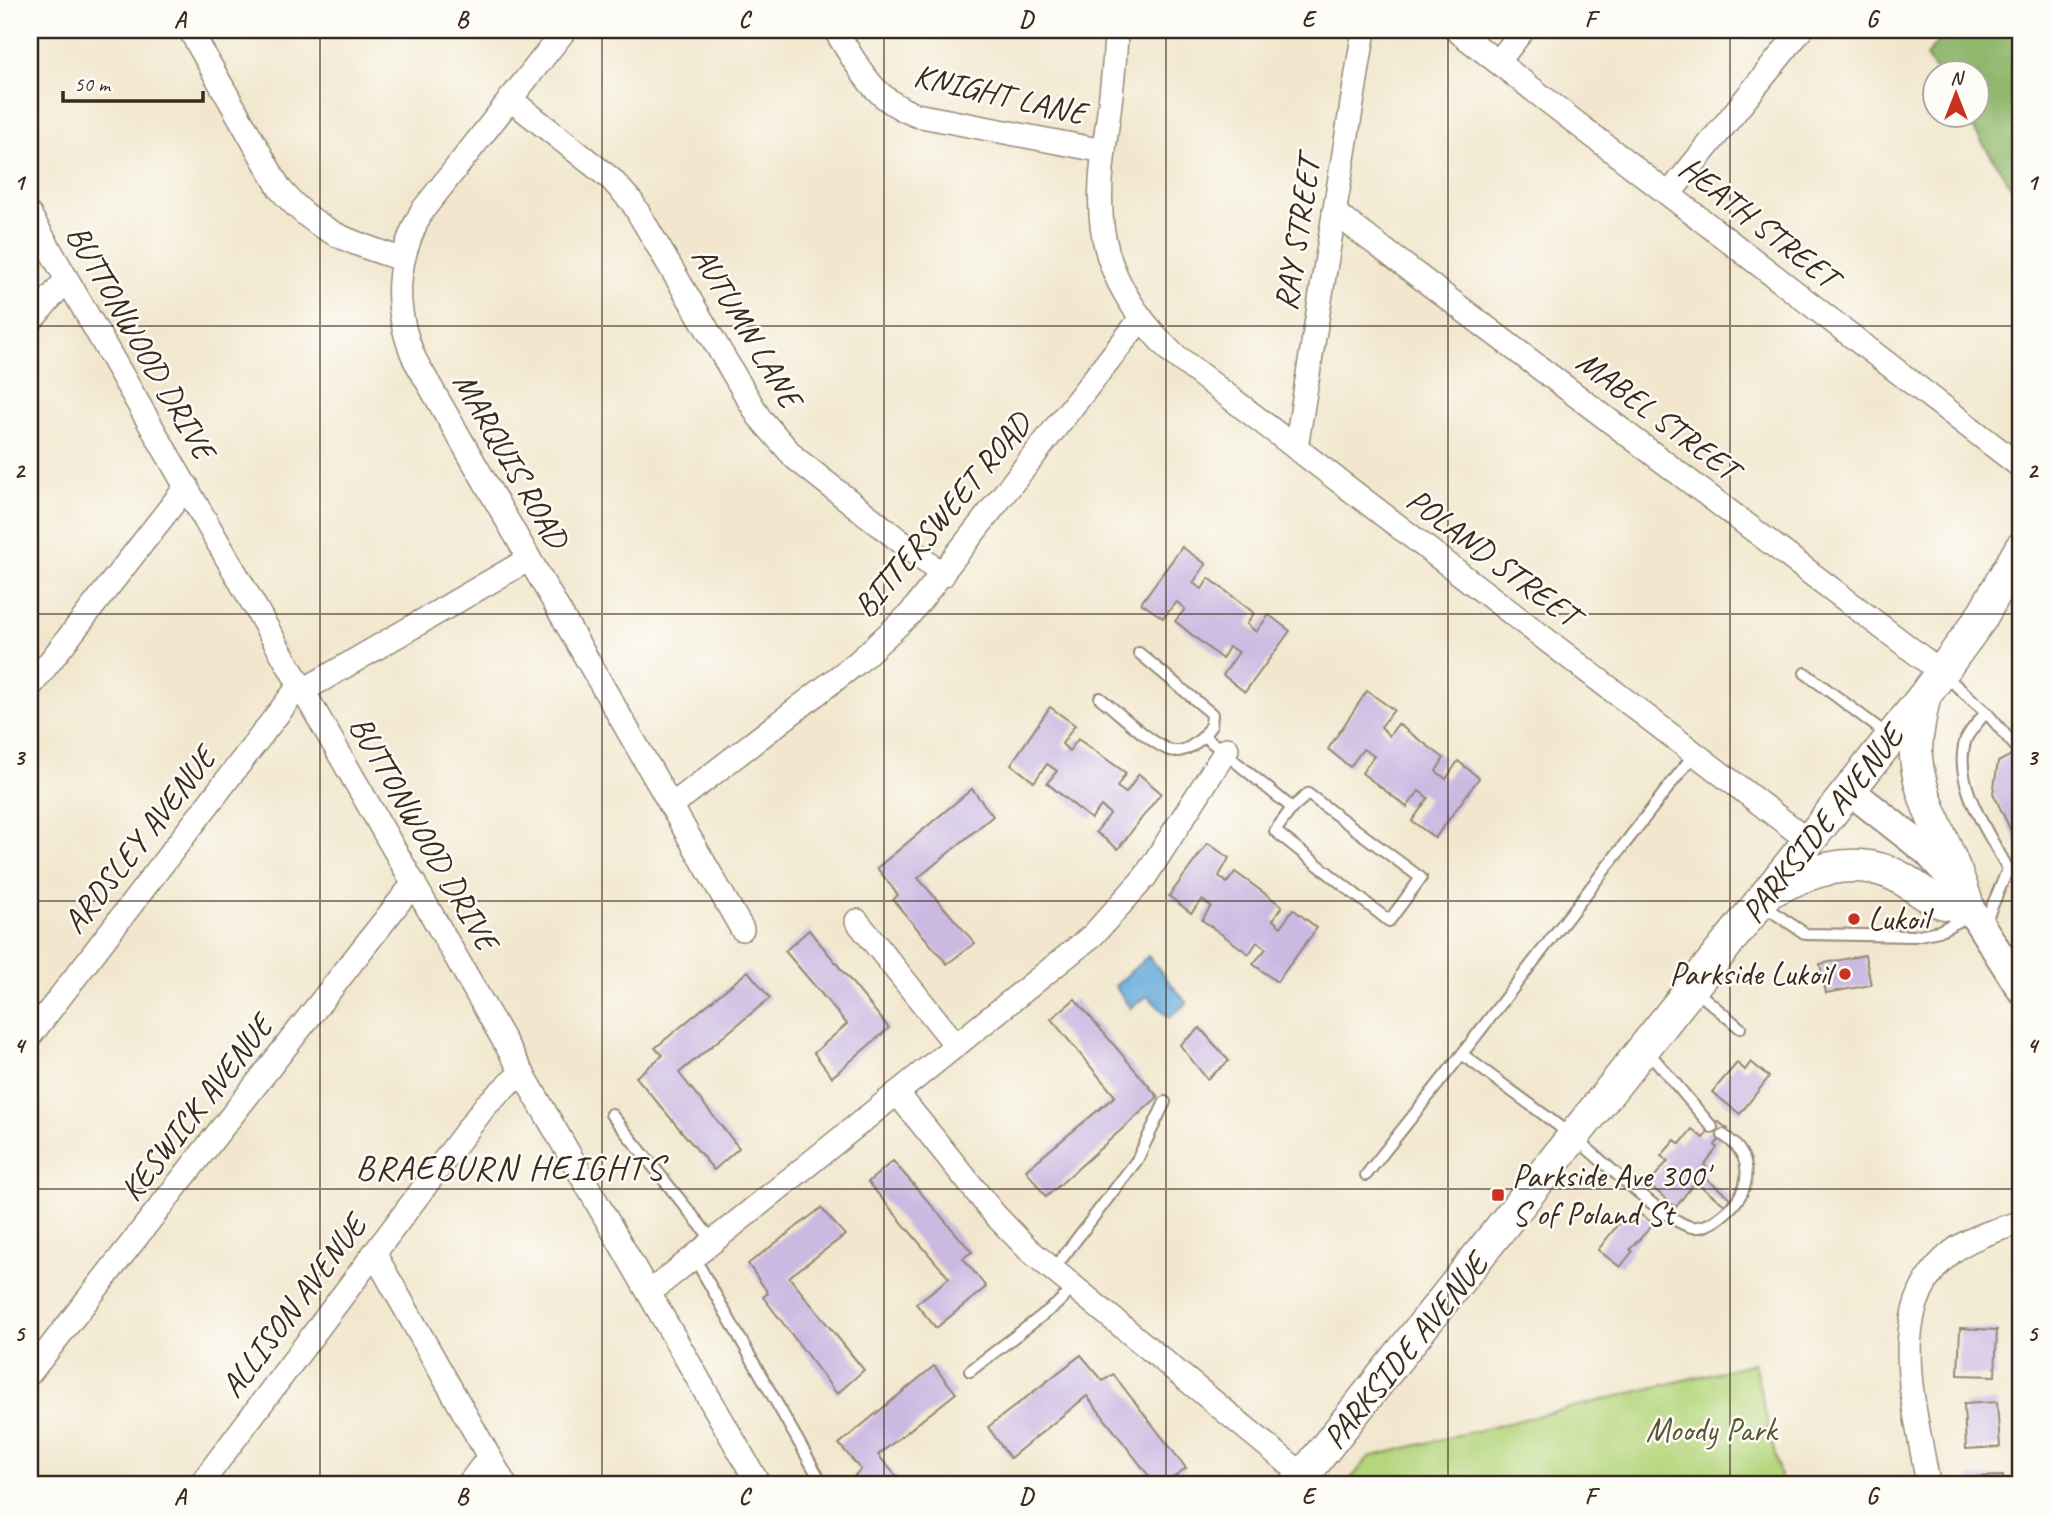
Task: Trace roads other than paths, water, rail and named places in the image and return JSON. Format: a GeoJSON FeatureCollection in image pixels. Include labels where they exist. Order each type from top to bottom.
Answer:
{"type":"FeatureCollection","features":[{"type":"Feature","properties":{"kind":"main road","name":"PARKSIDE AVENUE"},"geometry":{"type":"LineString","coordinates":[[1300,1481],[1933,684],[1979,621],[2021,548]]}},
{"type":"Feature","properties":{"kind":"main road"},"geometry":{"type":"LineString","coordinates":[[1933,684],[1916,745],[1921,787],[1975,915]]}},
{"type":"Feature","properties":{"kind":"main road"},"geometry":{"type":"LineString","coordinates":[[1764,898],[1802,875],[1831,867],[1860,867],[1889,872],[1928,897],[1975,915]]}},
{"type":"Feature","properties":{"kind":"street"},"geometry":{"type":"LineString","coordinates":[[190,30],[280,189],[296,208],[317,226],[341,239],[401,259]]}},
{"type":"Feature","properties":{"kind":"street","name":"MARQUIS ROAD"},"geometry":{"type":"LineString","coordinates":[[565,30],[422,211],[401,259],[399,311],[410,348],[742,929]]}},
{"type":"Feature","properties":{"kind":"street","name":"KNIGHT LANE"},"geometry":{"type":"LineString","coordinates":[[835,30],[868,83],[898,108],[916,115],[1104,151]]}},
{"type":"Feature","properties":{"kind":"street","name":"POLAND STREET"},"geometry":{"type":"LineString","coordinates":[[1116,30],[1099,191],[1106,251],[1116,278],[1140,320],[1172,353],[1809,841]]}},
{"type":"Feature","properties":{"kind":"street","name":"RAY STREET"},"geometry":{"type":"LineString","coordinates":[[1296,448],[1364,30]]}},
{"type":"Feature","properties":{"kind":"street","name":"HEATH STREET"},"geometry":{"type":"LineString","coordinates":[[1457,30],[2021,467]]}},
{"type":"Feature","properties":{"kind":"street"},"geometry":{"type":"LineString","coordinates":[[1498,62],[1523,30]]}},
{"type":"Feature","properties":{"kind":"street"},"geometry":{"type":"LineString","coordinates":[[1669,194],[1801,30]]}},
{"type":"Feature","properties":{"kind":"street","name":"AUTUMN LANE"},"geometry":{"type":"LineString","coordinates":[[510,99],[611,179],[632,202],[759,417],[776,438],[795,458],[943,575]]}},
{"type":"Feature","properties":{"kind":"street","name":"MABEL STREET"},"geometry":{"type":"LineString","coordinates":[[1335,212],[1933,684]]}},
{"type":"Feature","properties":{"kind":"street","name":"BUTTONWOOD DRIVE"},"geometry":{"type":"LineString","coordinates":[[30,215],[759,1485]]}},
{"type":"Feature","properties":{"kind":"street"},"geometry":{"type":"LineString","coordinates":[[30,322],[66,281]]}},
{"type":"Feature","properties":{"kind":"street","name":"BITTERSWEET ROAD"},"geometry":{"type":"LineString","coordinates":[[671,806],[878,645],[910,614],[1140,320]]}},
{"type":"Feature","properties":{"kind":"street"},"geometry":{"type":"LineString","coordinates":[[30,687],[187,486]]}},
{"type":"Feature","properties":{"kind":"street"},"geometry":{"type":"LineString","coordinates":[[302,688],[529,559]]}},
{"type":"Feature","properties":{"kind":"street","name":"ARDSLEY AVENUE"},"geometry":{"type":"LineString","coordinates":[[30,1036],[302,688]]}},
{"type":"Feature","properties":{"kind":"street"},"geometry":{"type":"LineString","coordinates":[[649,1293],[1093,935],[1145,877],[1226,751]]}},
{"type":"Feature","properties":{"kind":"street"},"geometry":{"type":"LineString","coordinates":[[1849,790],[1928,852],[1975,915],[2021,989]]}},
{"type":"Feature","properties":{"kind":"street","name":"KESWICK AVENUE"},"geometry":{"type":"LineString","coordinates":[[30,1373],[414,883]]}},
{"type":"Feature","properties":{"kind":"street"},"geometry":{"type":"LineString","coordinates":[[857,921],[956,1045]]}},
{"type":"Feature","properties":{"kind":"street","name":"ALLISON AVENUE"},"geometry":{"type":"LineString","coordinates":[[200,1485],[486,1105],[522,1072]]}},
{"type":"Feature","properties":{"kind":"street"},"geometry":{"type":"LineString","coordinates":[[897,1093],[995,1215],[1053,1270],[1300,1481]]}},
{"type":"Feature","properties":{"kind":"street"},"geometry":{"type":"LineString","coordinates":[[1927,1485],[1908,1353],[1913,1307],[1935,1268],[1952,1251],[1973,1238],[2021,1222]]}},
{"type":"Feature","properties":{"kind":"street"},"geometry":{"type":"LineString","coordinates":[[374,1254],[505,1485]]}},
{"type":"Feature","properties":{"kind":"street"},"geometry":{"type":"LineString","coordinates":[[468,1485],[489,1457]]}},
{"type":"Feature","properties":{"kind":"lane"},"geometry":{"type":"LineString","coordinates":[[1100,698],[1161,746],[1174,751],[1190,748],[1204,736],[1211,725],[1212,714],[1139,653]]}},
{"type":"Feature","properties":{"kind":"lane"},"geometry":{"type":"LineString","coordinates":[[1805,673],[1891,737]]}},
{"type":"Feature","properties":{"kind":"lane"},"geometry":{"type":"LineString","coordinates":[[1933,684],[1986,712],[2021,753]]}},
{"type":"Feature","properties":{"kind":"lane"},"geometry":{"type":"LineString","coordinates":[[1764,898],[1806,934],[1914,936],[1939,931],[1975,915],[2008,869],[1970,796],[1964,767],[1966,739],[1986,712]]}},
{"type":"Feature","properties":{"kind":"lane"},"geometry":{"type":"LineString","coordinates":[[1204,736],[1226,751],[1292,808]]}},
{"type":"Feature","properties":{"kind":"lane"},"geometry":{"type":"LineString","coordinates":[[1366,1174],[1695,753]]}},
{"type":"Feature","properties":{"kind":"lane"},"geometry":{"type":"LineString","coordinates":[[1308,794],[1421,878],[1390,921],[1275,831],[1292,808],[1308,794]]}},
{"type":"Feature","properties":{"kind":"lane"},"geometry":{"type":"LineString","coordinates":[[1692,988],[1740,1028]]}},
{"type":"Feature","properties":{"kind":"lane"},"geometry":{"type":"LineString","coordinates":[[1646,1048],[1680,1085],[1712,1127]]}},
{"type":"Feature","properties":{"kind":"lane"},"geometry":{"type":"LineString","coordinates":[[1462,1054],[1574,1138],[1671,1216],[1692,1227],[1714,1223],[1739,1201],[1747,1185],[1745,1157],[1734,1142],[1723,1135]]}},
{"type":"Feature","properties":{"kind":"lane"},"geometry":{"type":"LineString","coordinates":[[1053,1270],[1136,1160],[1165,1102]]}},
{"type":"Feature","properties":{"kind":"lane"},"geometry":{"type":"LineString","coordinates":[[611,1114],[713,1241]]}},
{"type":"Feature","properties":{"kind":"lane"},"geometry":{"type":"LineString","coordinates":[[694,1256],[822,1485]]}},
{"type":"Feature","properties":{"kind":"lane"},"geometry":{"type":"LineString","coordinates":[[970,1371],[1057,1304],[1074,1287]]}},
{"type":"Feature","properties":{"kind":"water"},"geometry":{"type":"Polygon","coordinates":[[[1148,956],[1187,1003],[1169,1018],[1148,996],[1130,1008],[1115,986],[1148,956]]]}},
{"type":"Feature","properties":{"kind":"place","name":"Lukoil"},"geometry":{"type":"Point","coordinates":[1854,919]}},
{"type":"Feature","properties":{"kind":"place","name":"Parkside Lukoil"},"geometry":{"type":"Point","coordinates":[1845,974]}},
{"type":"Feature","properties":{"kind":"place","name":"Parkside Ave 300' S of Poland St"},"geometry":{"type":"Point","coordinates":[1498,1195]}},
{"type":"Feature","properties":{"kind":"district","name":"BRAEBURN HEIGHTS"},"geometry":{"type":"Point","coordinates":[510,1167]}},
{"type":"Feature","properties":{"kind":"park label","name":"Moody Park"},"geometry":{"type":"Point","coordinates":[1711,1430]}}]}
